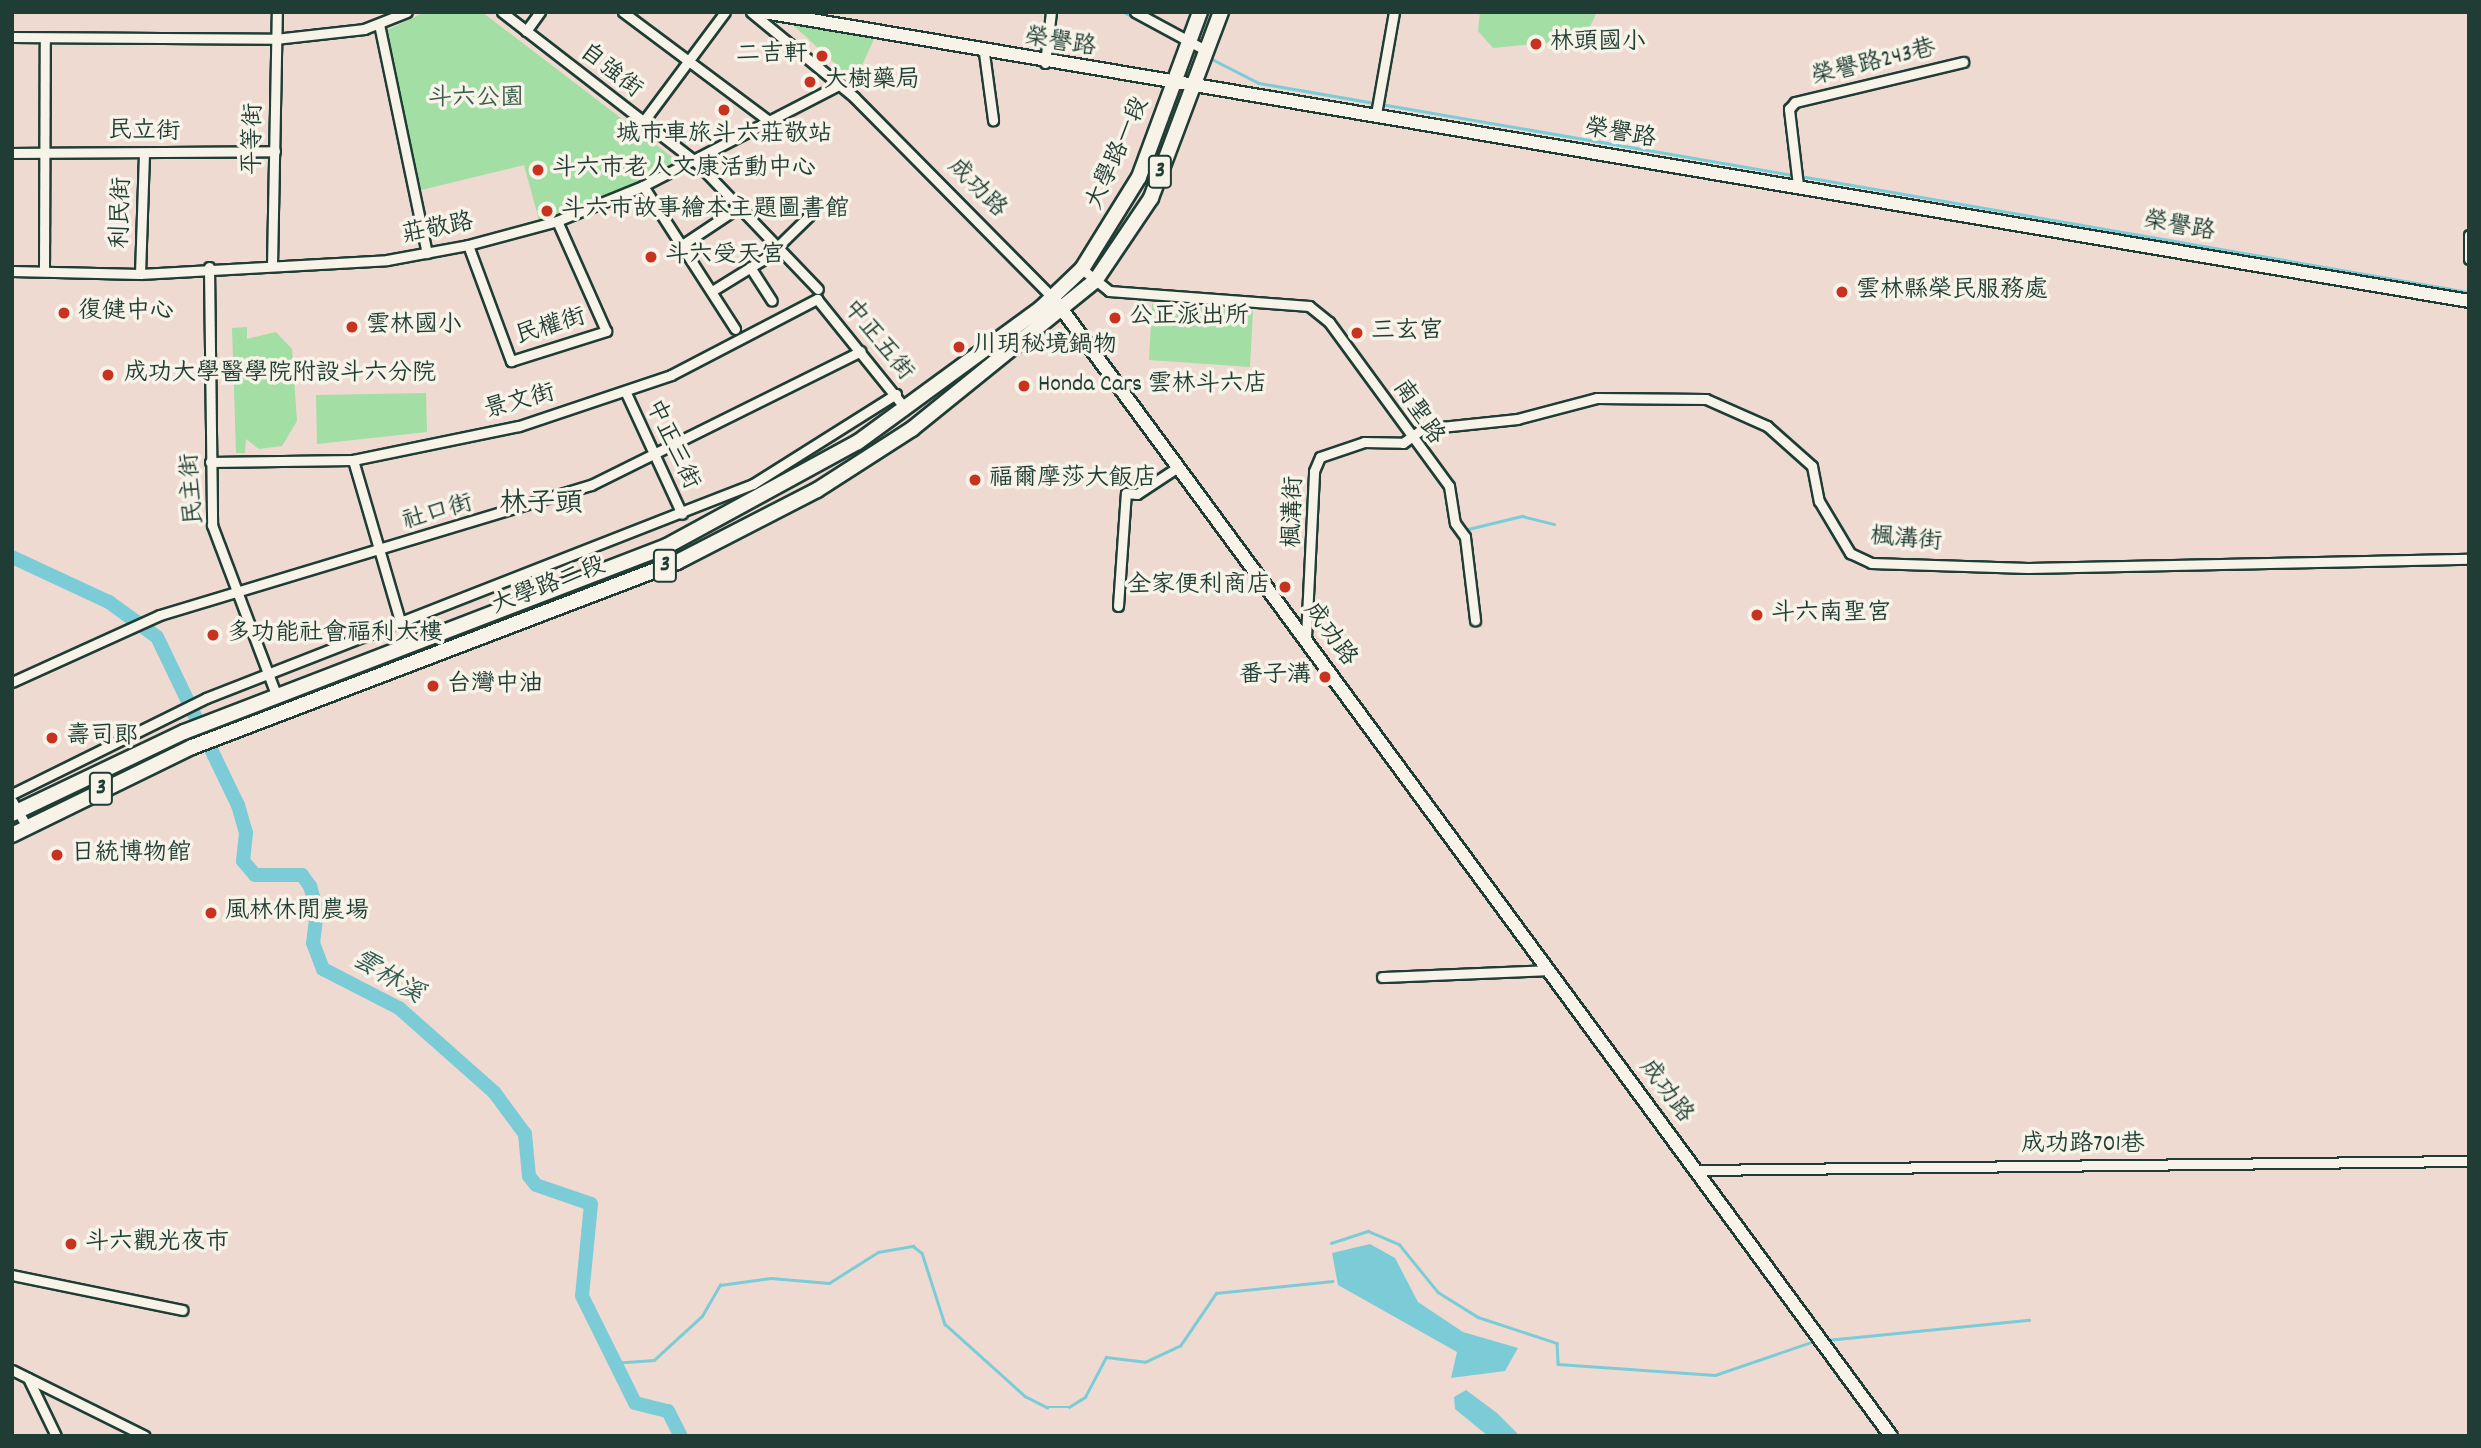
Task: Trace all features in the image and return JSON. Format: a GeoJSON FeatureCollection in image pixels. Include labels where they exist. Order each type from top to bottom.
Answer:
{"type":"FeatureCollection","features":[{"type":"Feature","properties":{"kind":"main road","name":"大學路一段"},"geometry":{"type":"LineString","coordinates":[[1053,298],[1082,269],[1139,177],[1200,12]]}},
{"type":"Feature","properties":{"kind":"main road","name":"大學路一段"},"geometry":{"type":"LineString","coordinates":[[1063,310],[1095,281],[1151,198],[1221,12]]}},
{"type":"Feature","properties":{"kind":"main road","name":"大學路二段"},"geometry":{"type":"LineString","coordinates":[[14,808],[184,732],[667,546],[858,442],[1053,298]]}},
{"type":"Feature","properties":{"kind":"main road","name":"大學路二段"},"geometry":{"type":"LineString","coordinates":[[12,835],[192,747],[677,562],[912,429],[1063,310]]}},
{"type":"Feature","properties":{"kind":"main road"},"geometry":{"type":"LineString","coordinates":[[726,516],[736,531]]}},
{"type":"Feature","properties":{"kind":"main road"},"geometry":{"type":"LineString","coordinates":[[372,660],[378,678]]}},
{"type":"Feature","properties":{"kind":"street","name":"平等街"},"geometry":{"type":"LineString","coordinates":[[272,265],[277,12]]}},
{"type":"Feature","properties":{"kind":"street"},"geometry":{"type":"LineString","coordinates":[[12,37],[275,39],[379,24],[407,12]]}},
{"type":"Feature","properties":{"kind":"street","name":"自強街"},"geometry":{"type":"LineString","coordinates":[[502,12],[696,162],[738,207]]}},
{"type":"Feature","properties":{"kind":"street"},"geometry":{"type":"LineString","coordinates":[[526,31],[540,12]]}},
{"type":"Feature","properties":{"kind":"street"},"geometry":{"type":"LineString","coordinates":[[623,12],[690,59],[770,122]]}},
{"type":"Feature","properties":{"kind":"street"},"geometry":{"type":"LineString","coordinates":[[643,122],[725,12]]}},
{"type":"Feature","properties":{"kind":"street","name":"成功路"},"geometry":{"type":"LineString","coordinates":[[751,12],[771,17],[1063,310],[1891,1436]]}},
{"type":"Feature","properties":{"kind":"street"},"geometry":{"type":"LineString","coordinates":[[1045,63],[1051,12]]}},
{"type":"Feature","properties":{"kind":"street"},"geometry":{"type":"LineString","coordinates":[[1135,12],[1207,51]]}},
{"type":"Feature","properties":{"kind":"street"},"geometry":{"type":"LineString","coordinates":[[1376,114],[1394,12]]}},
{"type":"Feature","properties":{"kind":"street","name":"榮譽路"},"geometry":{"type":"LineString","coordinates":[[771,17],[1376,114],[2469,301]]}},
{"type":"Feature","properties":{"kind":"street"},"geometry":{"type":"LineString","coordinates":[[379,24],[427,253]]}},
{"type":"Feature","properties":{"kind":"street"},"geometry":{"type":"LineString","coordinates":[[44,270],[45,38]]}},
{"type":"Feature","properties":{"kind":"street"},"geometry":{"type":"LineString","coordinates":[[984,53],[993,120]]}},
{"type":"Feature","properties":{"kind":"street","name":"榮譽路243巷"},"geometry":{"type":"LineString","coordinates":[[1798,185],[1789,109],[1795,102],[1963,62]]}},
{"type":"Feature","properties":{"kind":"street","name":"莊敬路"},"geometry":{"type":"LineString","coordinates":[[12,271],[140,274],[427,253],[468,245],[557,222],[643,186],[696,162],[839,85]]}},
{"type":"Feature","properties":{"kind":"street","name":"民立街"},"geometry":{"type":"LineString","coordinates":[[12,153],[275,151]]}},
{"type":"Feature","properties":{"kind":"street","name":"利民街"},"geometry":{"type":"LineString","coordinates":[[140,274],[144,154]]}},
{"type":"Feature","properties":{"kind":"street"},"geometry":{"type":"LineString","coordinates":[[643,186],[735,329]]}},
{"type":"Feature","properties":{"kind":"street"},"geometry":{"type":"LineString","coordinates":[[682,245],[738,207]]}},
{"type":"Feature","properties":{"kind":"street","name":"中正五街"},"geometry":{"type":"LineString","coordinates":[[738,207],[779,247],[905,408]]}},
{"type":"Feature","properties":{"kind":"street"},"geometry":{"type":"LineString","coordinates":[[712,292],[779,247],[813,212]]}},
{"type":"Feature","properties":{"kind":"street","name":"民權街"},"geometry":{"type":"LineString","coordinates":[[468,245],[511,361],[606,331],[557,222]]}},
{"type":"Feature","properties":{"kind":"street"},"geometry":{"type":"LineString","coordinates":[[2469,235],[2469,259]]}},
{"type":"Feature","properties":{"kind":"street"},"geometry":{"type":"LineString","coordinates":[[750,267],[772,301]]}},
{"type":"Feature","properties":{"kind":"street","name":"民主街"},"geometry":{"type":"LineString","coordinates":[[209,268],[212,525],[277,697]]}},
{"type":"Feature","properties":{"kind":"street","name":"南聖路"},"geometry":{"type":"LineString","coordinates":[[1082,269],[1108,291],[1309,306],[1329,322],[1449,486],[1467,547],[1475,620]]}},
{"type":"Feature","properties":{"kind":"street","name":"景文街"},"geometry":{"type":"LineString","coordinates":[[210,462],[352,460],[519,426],[626,393],[818,294]]}},
{"type":"Feature","properties":{"kind":"street","name":"社口街"},"geometry":{"type":"LineString","coordinates":[[12,682],[160,615],[501,516],[654,459],[861,351]]}},
{"type":"Feature","properties":{"kind":"street","name":"中正三街"},"geometry":{"type":"LineString","coordinates":[[626,393],[654,459],[682,514]]}},
{"type":"Feature","properties":{"kind":"street","name":"大學路二段"},"geometry":{"type":"LineString","coordinates":[[12,794],[206,698],[401,624],[753,484],[896,394]]}},
{"type":"Feature","properties":{"kind":"street","name":"楓溝街"},"geometry":{"type":"LineString","coordinates":[[1306,637],[1314,471],[1320,457],[1364,442],[1413,438],[1422,429],[1527,417],[1561,403],[1706,399],[1776,431],[1812,466],[1819,501],[1850,553],[1871,563],[2028,568],[2469,559]]}},
{"type":"Feature","properties":{"kind":"street"},"geometry":{"type":"LineString","coordinates":[[352,460],[401,624]]}},
{"type":"Feature","properties":{"kind":"street"},"geometry":{"type":"LineString","coordinates":[[1118,606],[1126,493],[1137,494],[1178,467]]}},
{"type":"Feature","properties":{"kind":"street"},"geometry":{"type":"LineString","coordinates":[[14,808],[27,827]]}},
{"type":"Feature","properties":{"kind":"street"},"geometry":{"type":"LineString","coordinates":[[1382,977],[1547,970]]}},
{"type":"Feature","properties":{"kind":"street","name":"成功路701巷"},"geometry":{"type":"LineString","coordinates":[[1698,1170],[2469,1161]]}},
{"type":"Feature","properties":{"kind":"street"},"geometry":{"type":"LineString","coordinates":[[12,1275],[182,1310]]}},
{"type":"Feature","properties":{"kind":"street"},"geometry":{"type":"LineString","coordinates":[[12,1370],[145,1436]]}},
{"type":"Feature","properties":{"kind":"street"},"geometry":{"type":"LineString","coordinates":[[29,1378],[55,1436]]}},
{"type":"Feature","properties":{"kind":"green space","name":"斗六公園"},"geometry":{"type":"Polygon","coordinates":[[[425,12],[482,12],[685,167],[539,220],[524,165],[421,190],[385,31],[425,12]]]}},
{"type":"Feature","properties":{"kind":"green space"},"geometry":{"type":"Polygon","coordinates":[[[1480,12],[1597,12],[1584,39],[1493,48],[1478,31],[1480,12]]]}},
{"type":"Feature","properties":{"kind":"green space"},"geometry":{"type":"Polygon","coordinates":[[[792,24],[876,34],[855,82],[792,24]]]}},
{"type":"Feature","properties":{"kind":"green space"},"geometry":{"type":"Polygon","coordinates":[[[1152,304],[1253,311],[1250,367],[1149,360],[1152,304]]]}},
{"type":"Feature","properties":{"kind":"green space"},"geometry":{"type":"Polygon","coordinates":[[[247,327],[247,339],[276,332],[292,349],[297,421],[282,446],[259,449],[246,439],[245,453],[236,453],[232,328],[247,327]]]}},
{"type":"Feature","properties":{"kind":"green space"},"geometry":{"type":"Polygon","coordinates":[[[426,393],[427,432],[317,444],[316,395],[426,393]]]}},
{"type":"Feature","properties":{"kind":"water"},"geometry":{"type":"Polygon","coordinates":[[[1370,1244],[1395,1258],[1418,1302],[1463,1332],[1518,1348],[1505,1371],[1451,1378],[1457,1352],[1338,1285],[1332,1253],[1370,1244]]]}},
{"type":"Feature","properties":{"kind":"water"},"geometry":{"type":"Polygon","coordinates":[[[1466,1390],[1497,1413],[1520,1436],[1488,1436],[1455,1409],[1454,1397],[1466,1390]]]}},
{"type":"Feature","properties":{"kind":"waterway"},"geometry":{"type":"LineString","coordinates":[[1124,12],[1184,44]]}},
{"type":"Feature","properties":{"kind":"waterway"},"geometry":{"type":"LineString","coordinates":[[1208,57],[1259,83],[1793,175]]}},
{"type":"Feature","properties":{"kind":"waterway"},"geometry":{"type":"LineString","coordinates":[[1800,176],[2469,292]]}},
{"type":"Feature","properties":{"kind":"waterway"},"geometry":{"type":"LineString","coordinates":[[1464,530],[1522,516],[1554,524]]}},
{"type":"Feature","properties":{"kind":"waterway","name":"雲林溪"},"geometry":{"type":"LineString","coordinates":[[12,557],[109,602],[157,637],[238,805],[246,833],[243,861],[255,875],[302,875],[310,886],[317,911],[313,943],[323,969],[399,1008],[494,1092],[525,1134],[529,1176],[536,1185],[591,1204],[582,1296],[635,1403],[668,1411],[681,1436]]}},
{"type":"Feature","properties":{"kind":"waterway"},"geometry":{"type":"LineString","coordinates":[[1331,1243],[1368,1231],[1399,1244],[1438,1292],[1478,1317],[1557,1343],[1558,1364],[1715,1375],[1817,1340]]}},
{"type":"Feature","properties":{"kind":"waterway"},"geometry":{"type":"LineString","coordinates":[[612,1363],[654,1360],[702,1316],[720,1285],[771,1278],[829,1283],[878,1252],[913,1246],[922,1253],[945,1324],[1025,1396],[1047,1407],[1069,1407],[1085,1397],[1106,1357],[1145,1362],[1180,1346],[1216,1293],[1332,1281]]}},
{"type":"Feature","properties":{"kind":"waterway"},"geometry":{"type":"LineString","coordinates":[[1827,1340],[2029,1320]]}},
{"type":"Feature","properties":{"kind":"place","name":"林頭國小"},"geometry":{"type":"Point","coordinates":[1536,44]}},
{"type":"Feature","properties":{"kind":"place","name":"二吉軒"},"geometry":{"type":"Point","coordinates":[822,56]}},
{"type":"Feature","properties":{"kind":"place","name":"大樹藥局"},"geometry":{"type":"Point","coordinates":[810,82]}},
{"type":"Feature","properties":{"kind":"place","name":"城市車旅斗六莊敬站"},"geometry":{"type":"Point","coordinates":[724,110]}},
{"type":"Feature","properties":{"kind":"place","name":"斗六市老人文康活動中心"},"geometry":{"type":"Point","coordinates":[538,170]}},
{"type":"Feature","properties":{"kind":"place","name":"斗六市故事繪本主題圖書館"},"geometry":{"type":"Point","coordinates":[547,211]}},
{"type":"Feature","properties":{"kind":"place","name":"斗六受天宮"},"geometry":{"type":"Point","coordinates":[651,257]}},
{"type":"Feature","properties":{"kind":"place","name":"雲林縣榮民服務處"},"geometry":{"type":"Point","coordinates":[1842,292]}},
{"type":"Feature","properties":{"kind":"place","name":"復健中心"},"geometry":{"type":"Point","coordinates":[64,313]}},
{"type":"Feature","properties":{"kind":"place","name":"公正派出所"},"geometry":{"type":"Point","coordinates":[1115,318]}},
{"type":"Feature","properties":{"kind":"place","name":"雲林國小"},"geometry":{"type":"Point","coordinates":[352,327]}},
{"type":"Feature","properties":{"kind":"place","name":"三玄宮"},"geometry":{"type":"Point","coordinates":[1357,333]}},
{"type":"Feature","properties":{"kind":"place","name":"川玥秘境鍋物"},"geometry":{"type":"Point","coordinates":[959,347]}},
{"type":"Feature","properties":{"kind":"place","name":"成功大學醫學院附設斗六分院"},"geometry":{"type":"Point","coordinates":[108,375]}},
{"type":"Feature","properties":{"kind":"place","name":"Honda Cars 雲林斗六店"},"geometry":{"type":"Point","coordinates":[1024,386]}},
{"type":"Feature","properties":{"kind":"place","name":"福爾摩莎大飯店"},"geometry":{"type":"Point","coordinates":[975,480]}},
{"type":"Feature","properties":{"kind":"place","name":"全家便利商店"},"geometry":{"type":"Point","coordinates":[1285,587]}},
{"type":"Feature","properties":{"kind":"place","name":"斗六南聖宮"},"geometry":{"type":"Point","coordinates":[1757,615]}},
{"type":"Feature","properties":{"kind":"place","name":"多功能社會福利大樓"},"geometry":{"type":"Point","coordinates":[213,635]}},
{"type":"Feature","properties":{"kind":"place","name":"番子溝"},"geometry":{"type":"Point","coordinates":[1325,677]}},
{"type":"Feature","properties":{"kind":"place","name":"台灣中油"},"geometry":{"type":"Point","coordinates":[433,686]}},
{"type":"Feature","properties":{"kind":"place","name":"壽司郎"},"geometry":{"type":"Point","coordinates":[52,738]}},
{"type":"Feature","properties":{"kind":"place","name":"日統博物館"},"geometry":{"type":"Point","coordinates":[57,855]}},
{"type":"Feature","properties":{"kind":"place","name":"風林休閒農場"},"geometry":{"type":"Point","coordinates":[211,913]}},
{"type":"Feature","properties":{"kind":"place","name":"斗六觀光夜市"},"geometry":{"type":"Point","coordinates":[71,1244]}},
{"type":"Feature","properties":{"kind":"district","name":"林子頭"},"geometry":{"type":"Point","coordinates":[541,506]}}]}
